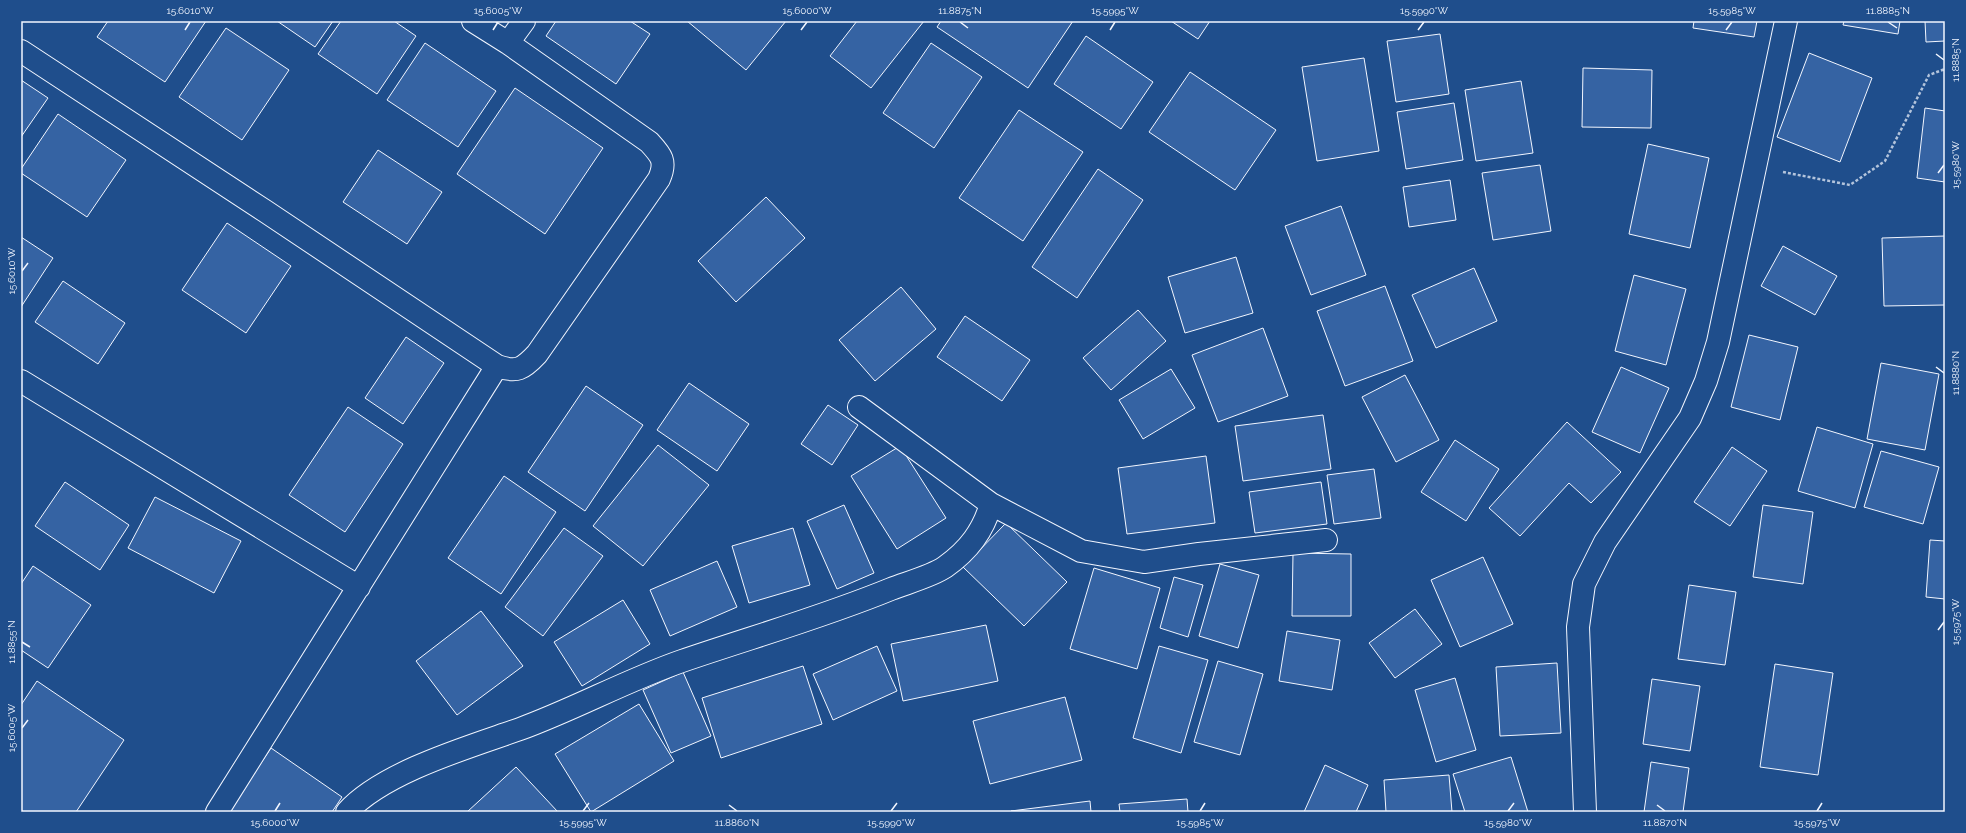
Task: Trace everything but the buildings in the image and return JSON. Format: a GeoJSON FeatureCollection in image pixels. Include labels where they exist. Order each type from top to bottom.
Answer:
{"type":"FeatureCollection","features":[{"type":"Feature","properties":{"kind":"street"},"geometry":{"type":"LineString","coordinates":[[21,51],[265,210],[497,366],[510,370],[520,369],[537,354],[659,179],[664,168],[663,160],[649,142],[508,43],[473,21]]}},
{"type":"Feature","properties":{"kind":"street"},"geometry":{"type":"LineString","coordinates":[[508,43],[524,21]]}},
{"type":"Feature","properties":{"kind":"street"},"geometry":{"type":"LineString","coordinates":[[1585,812],[1578,627],[1584,584],[1604,542],[1690,418],[1706,381],[1718,342],[1786,21]]}},
{"type":"Feature","properties":{"kind":"street"},"geometry":{"type":"LineString","coordinates":[[217,812],[497,366]]}},
{"type":"Feature","properties":{"kind":"street"},"geometry":{"type":"LineString","coordinates":[[21,381],[359,587]]}},
{"type":"Feature","properties":{"kind":"street"},"geometry":{"type":"LineString","coordinates":[[859,407],[992,504],[1081,550],[1144,562],[1199,554],[1326,540]]}},
{"type":"Feature","properties":{"kind":"street"},"geometry":{"type":"LineString","coordinates":[[347,812],[357,800],[379,785],[439,758],[529,725],[680,661],[850,606],[944,567],[973,542],[986,523],[992,504]]}},
{"type":"Feature","properties":{"kind":"path"},"geometry":{"type":"LineString","coordinates":[[1755,166],[1850,185],[1885,161],[1929,75],[1945,69]]}}]}
